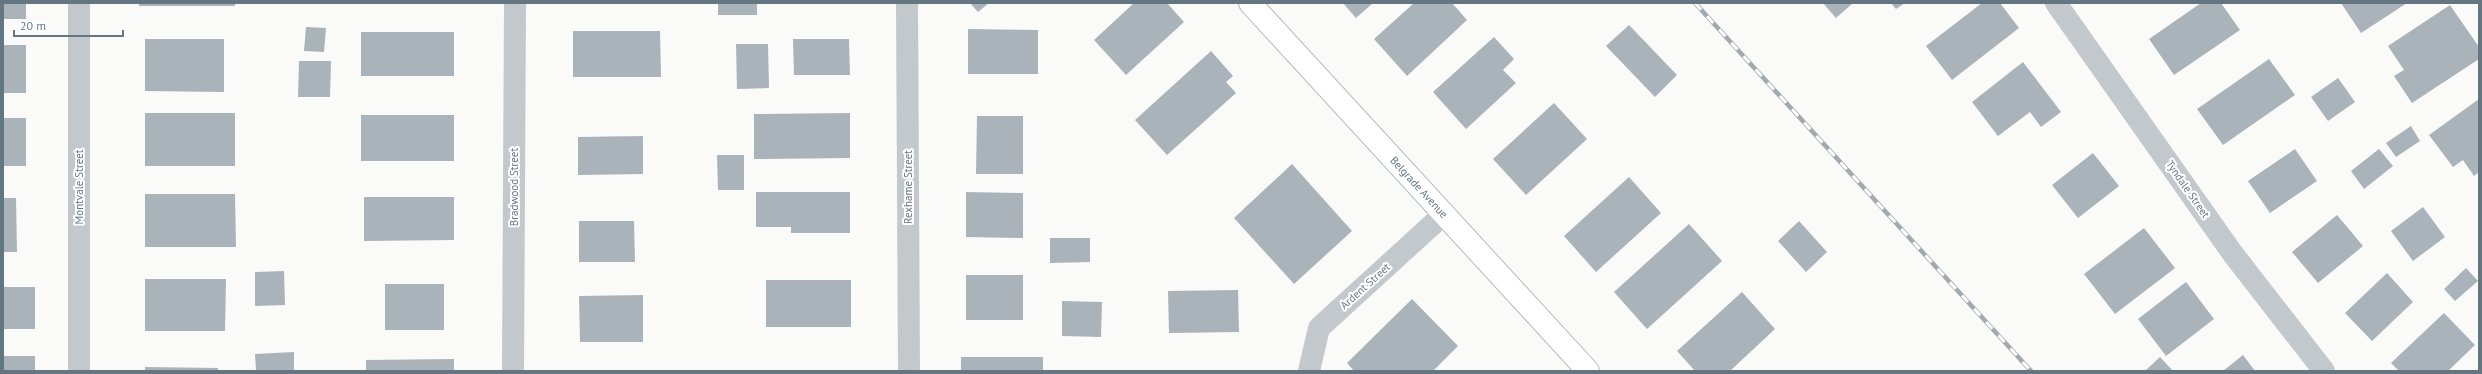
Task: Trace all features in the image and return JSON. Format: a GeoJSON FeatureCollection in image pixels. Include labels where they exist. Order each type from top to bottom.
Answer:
{"type":"FeatureCollection","features":[{"type":"Feature","properties":{"kind":"main road","name":"Belgrade Avenue"},"geometry":{"type":"LineString","coordinates":[[1250,3],[1588,371]]}},
{"type":"Feature","properties":{"kind":"street","name":"Montvale Street"},"geometry":{"type":"LineString","coordinates":[[79,3],[79,371]]}},
{"type":"Feature","properties":{"kind":"street","name":"Bradwood Street"},"geometry":{"type":"LineString","coordinates":[[513,371],[515,3]]}},
{"type":"Feature","properties":{"kind":"street","name":"Rexhame Street"},"geometry":{"type":"LineString","coordinates":[[907,3],[908,371]]}},
{"type":"Feature","properties":{"kind":"street","name":"Tyndale Street"},"geometry":{"type":"LineString","coordinates":[[2056,3],[2233,254],[2324,371]]}},
{"type":"Feature","properties":{"kind":"street","name":"Ardent Street"},"geometry":{"type":"LineString","coordinates":[[1309,371],[1319,328],[1444,214]]}},
{"type":"Feature","properties":{"kind":"building"},"geometry":{"type":"Polygon","coordinates":[[[3,3],[26,3],[26,19],[3,19],[3,3]]]}},
{"type":"Feature","properties":{"kind":"building"},"geometry":{"type":"Polygon","coordinates":[[[139,3],[235,3],[235,6],[139,6],[139,3]]]}},
{"type":"Feature","properties":{"kind":"building"},"geometry":{"type":"Polygon","coordinates":[[[718,3],[757,3],[757,15],[718,15],[718,3]]]}},
{"type":"Feature","properties":{"kind":"building"},"geometry":{"type":"Polygon","coordinates":[[[970,3],[989,3],[978,12],[970,3]]]}},
{"type":"Feature","properties":{"kind":"building"},"geometry":{"type":"Polygon","coordinates":[[[1134,3],[1167,3],[1184,22],[1126,75],[1094,40],[1134,3]]]}},
{"type":"Feature","properties":{"kind":"building"},"geometry":{"type":"Polygon","coordinates":[[[1343,3],[1373,3],[1356,18],[1343,3]]]}},
{"type":"Feature","properties":{"kind":"building"},"geometry":{"type":"Polygon","coordinates":[[[1414,3],[1452,3],[1467,20],[1407,76],[1374,39],[1414,3]]]}},
{"type":"Feature","properties":{"kind":"building"},"geometry":{"type":"Polygon","coordinates":[[[1823,3],[1853,3],[1836,18],[1823,3]]]}},
{"type":"Feature","properties":{"kind":"building"},"geometry":{"type":"Polygon","coordinates":[[[1891,3],[1905,3],[1896,9],[1891,3]]]}},
{"type":"Feature","properties":{"kind":"building"},"geometry":{"type":"Polygon","coordinates":[[[1982,3],[2000,3],[2019,28],[1952,80],[1926,46],[1982,3]]]}},
{"type":"Feature","properties":{"kind":"building"},"geometry":{"type":"Polygon","coordinates":[[[2201,3],[2221,3],[2240,30],[2174,75],[2149,39],[2201,3]]]}},
{"type":"Feature","properties":{"kind":"building"},"geometry":{"type":"Polygon","coordinates":[[[2341,3],[2407,3],[2361,33],[2341,3]]]}},
{"type":"Feature","properties":{"kind":"building"},"geometry":{"type":"Polygon","coordinates":[[[2450,5],[2479,47],[2479,59],[2412,103],[2394,76],[2404,70],[2388,46],[2450,5]]]}},
{"type":"Feature","properties":{"kind":"building"},"geometry":{"type":"Polygon","coordinates":[[[1629,25],[1677,75],[1655,97],[1606,46],[1629,25]]]}},
{"type":"Feature","properties":{"kind":"building"},"geometry":{"type":"Polygon","coordinates":[[[306,27],[326,28],[324,52],[304,51],[306,27]]]}},
{"type":"Feature","properties":{"kind":"building"},"geometry":{"type":"Polygon","coordinates":[[[968,29],[1038,30],[1038,74],[968,74],[968,29]]]}},
{"type":"Feature","properties":{"kind":"building"},"geometry":{"type":"Polygon","coordinates":[[[573,31],[660,31],[661,77],[573,77],[573,31]]]}},
{"type":"Feature","properties":{"kind":"building"},"geometry":{"type":"Polygon","coordinates":[[[361,32],[454,32],[454,76],[361,76],[361,32]]]}},
{"type":"Feature","properties":{"kind":"building"},"geometry":{"type":"Polygon","coordinates":[[[1494,37],[1514,59],[1503,70],[1516,83],[1466,129],[1433,92],[1494,37]]]}},
{"type":"Feature","properties":{"kind":"building"},"geometry":{"type":"Polygon","coordinates":[[[145,39],[224,39],[224,92],[145,91],[145,39]]]}},
{"type":"Feature","properties":{"kind":"building"},"geometry":{"type":"Polygon","coordinates":[[[793,39],[849,39],[850,75],[794,75],[793,39]]]}},
{"type":"Feature","properties":{"kind":"building"},"geometry":{"type":"Polygon","coordinates":[[[736,44],[768,44],[769,88],[737,89],[736,44]]]}},
{"type":"Feature","properties":{"kind":"building"},"geometry":{"type":"Polygon","coordinates":[[[3,45],[26,45],[26,93],[3,93],[3,45]]]}},
{"type":"Feature","properties":{"kind":"building"},"geometry":{"type":"Polygon","coordinates":[[[1211,51],[1233,76],[1226,82],[1236,93],[1167,155],[1135,120],[1211,51]]]}},
{"type":"Feature","properties":{"kind":"building"},"geometry":{"type":"Polygon","coordinates":[[[2269,59],[2295,95],[2223,145],[2197,109],[2269,59]]]}},
{"type":"Feature","properties":{"kind":"building"},"geometry":{"type":"Polygon","coordinates":[[[299,61],[331,61],[330,97],[298,97],[299,61]]]}},
{"type":"Feature","properties":{"kind":"building"},"geometry":{"type":"Polygon","coordinates":[[[2023,62],[2061,112],[2041,127],[2030,112],[1998,136],[1972,102],[2023,62]]]}},
{"type":"Feature","properties":{"kind":"building"},"geometry":{"type":"Polygon","coordinates":[[[2338,78],[2355,102],[2328,121],[2311,97],[2338,78]]]}},
{"type":"Feature","properties":{"kind":"building"},"geometry":{"type":"Polygon","coordinates":[[[2479,99],[2479,172],[2474,176],[2463,160],[2453,167],[2429,135],[2479,99]]]}},
{"type":"Feature","properties":{"kind":"building"},"geometry":{"type":"Polygon","coordinates":[[[1554,103],[1587,139],[1526,195],[1493,159],[1554,103]]]}},
{"type":"Feature","properties":{"kind":"building"},"geometry":{"type":"Polygon","coordinates":[[[145,113],[235,113],[235,166],[145,166],[145,113]]]}},
{"type":"Feature","properties":{"kind":"building"},"geometry":{"type":"Polygon","coordinates":[[[850,113],[850,158],[754,159],[754,114],[850,113]]]}},
{"type":"Feature","properties":{"kind":"building"},"geometry":{"type":"Polygon","coordinates":[[[361,115],[454,115],[454,161],[361,161],[361,115]]]}},
{"type":"Feature","properties":{"kind":"building"},"geometry":{"type":"Polygon","coordinates":[[[977,116],[1023,116],[1023,174],[976,174],[977,116]]]}},
{"type":"Feature","properties":{"kind":"building"},"geometry":{"type":"Polygon","coordinates":[[[3,118],[26,118],[26,166],[3,166],[3,118]]]}},
{"type":"Feature","properties":{"kind":"building"},"geometry":{"type":"Polygon","coordinates":[[[2411,126],[2420,141],[2396,157],[2386,143],[2411,126]]]}},
{"type":"Feature","properties":{"kind":"building"},"geometry":{"type":"Polygon","coordinates":[[[643,136],[643,174],[578,175],[578,137],[643,136]]]}},
{"type":"Feature","properties":{"kind":"building"},"geometry":{"type":"Polygon","coordinates":[[[2295,149],[2317,181],[2270,213],[2248,181],[2295,149]]]}},
{"type":"Feature","properties":{"kind":"building"},"geometry":{"type":"Polygon","coordinates":[[[2379,149],[2393,166],[2364,189],[2351,171],[2379,149]]]}},
{"type":"Feature","properties":{"kind":"building"},"geometry":{"type":"Polygon","coordinates":[[[2093,153],[2119,186],[2078,218],[2052,185],[2093,153]]]}},
{"type":"Feature","properties":{"kind":"building"},"geometry":{"type":"Polygon","coordinates":[[[717,155],[744,155],[744,190],[718,190],[717,155]]]}},
{"type":"Feature","properties":{"kind":"building"},"geometry":{"type":"Polygon","coordinates":[[[1292,164],[1352,231],[1294,284],[1234,218],[1292,164]]]}},
{"type":"Feature","properties":{"kind":"building"},"geometry":{"type":"Polygon","coordinates":[[[1629,177],[1661,213],[1596,272],[1564,236],[1629,177]]]}},
{"type":"Feature","properties":{"kind":"building"},"geometry":{"type":"Polygon","coordinates":[[[756,192],[850,192],[850,233],[791,233],[791,227],[756,227],[756,192]]]}},
{"type":"Feature","properties":{"kind":"building"},"geometry":{"type":"Polygon","coordinates":[[[966,192],[1023,193],[1023,238],[966,237],[966,192]]]}},
{"type":"Feature","properties":{"kind":"building"},"geometry":{"type":"Polygon","coordinates":[[[145,194],[235,194],[236,247],[145,247],[145,194]]]}},
{"type":"Feature","properties":{"kind":"building"},"geometry":{"type":"Polygon","coordinates":[[[364,197],[454,197],[454,240],[364,241],[364,197]]]}},
{"type":"Feature","properties":{"kind":"building"},"geometry":{"type":"Polygon","coordinates":[[[3,198],[16,198],[17,252],[3,252],[3,198]]]}},
{"type":"Feature","properties":{"kind":"building"},"geometry":{"type":"Polygon","coordinates":[[[2423,207],[2445,237],[2413,261],[2391,231],[2423,207]]]}},
{"type":"Feature","properties":{"kind":"building"},"geometry":{"type":"Polygon","coordinates":[[[2337,215],[2363,246],[2318,283],[2292,252],[2337,215]]]}},
{"type":"Feature","properties":{"kind":"building"},"geometry":{"type":"Polygon","coordinates":[[[579,221],[634,221],[635,262],[579,262],[579,221]]]}},
{"type":"Feature","properties":{"kind":"building"},"geometry":{"type":"Polygon","coordinates":[[[1799,221],[1827,252],[1806,272],[1778,241],[1799,221]]]}},
{"type":"Feature","properties":{"kind":"building"},"geometry":{"type":"Polygon","coordinates":[[[1689,224],[1722,261],[1647,329],[1614,292],[1689,224]]]}},
{"type":"Feature","properties":{"kind":"building"},"geometry":{"type":"Polygon","coordinates":[[[2144,228],[2175,268],[2115,314],[2084,274],[2144,228]]]}},
{"type":"Feature","properties":{"kind":"building"},"geometry":{"type":"Polygon","coordinates":[[[1050,238],[1090,238],[1090,262],[1050,263],[1050,238]]]}},
{"type":"Feature","properties":{"kind":"building"},"geometry":{"type":"Polygon","coordinates":[[[2466,268],[2478,281],[2455,301],[2444,289],[2466,268]]]}},
{"type":"Feature","properties":{"kind":"building"},"geometry":{"type":"Polygon","coordinates":[[[284,271],[285,305],[255,306],[255,272],[284,271]]]}},
{"type":"Feature","properties":{"kind":"building"},"geometry":{"type":"Polygon","coordinates":[[[2387,273],[2413,302],[2372,341],[2345,313],[2387,273]]]}},
{"type":"Feature","properties":{"kind":"building"},"geometry":{"type":"Polygon","coordinates":[[[966,275],[1023,275],[1023,320],[966,320],[966,275]]]}},
{"type":"Feature","properties":{"kind":"building"},"geometry":{"type":"Polygon","coordinates":[[[145,279],[226,279],[225,331],[145,331],[145,279]]]}},
{"type":"Feature","properties":{"kind":"building"},"geometry":{"type":"Polygon","coordinates":[[[766,280],[851,280],[851,327],[766,327],[766,280]]]}},
{"type":"Feature","properties":{"kind":"building"},"geometry":{"type":"Polygon","coordinates":[[[2186,282],[2214,319],[2166,356],[2138,319],[2186,282]]]}},
{"type":"Feature","properties":{"kind":"building"},"geometry":{"type":"Polygon","coordinates":[[[385,284],[444,284],[444,330],[385,330],[385,284]]]}},
{"type":"Feature","properties":{"kind":"building"},"geometry":{"type":"Polygon","coordinates":[[[3,287],[35,287],[35,329],[3,329],[3,287]]]}},
{"type":"Feature","properties":{"kind":"building"},"geometry":{"type":"Polygon","coordinates":[[[1238,290],[1239,332],[1169,333],[1168,291],[1238,290]]]}},
{"type":"Feature","properties":{"kind":"building"},"geometry":{"type":"Polygon","coordinates":[[[1742,292],[1775,329],[1730,371],[1695,371],[1677,351],[1742,292]]]}},
{"type":"Feature","properties":{"kind":"building"},"geometry":{"type":"Polygon","coordinates":[[[643,295],[643,342],[580,342],[579,296],[643,295]]]}},
{"type":"Feature","properties":{"kind":"building"},"geometry":{"type":"Polygon","coordinates":[[[1412,299],[1458,346],[1433,371],[1354,371],[1347,363],[1412,299]]]}},
{"type":"Feature","properties":{"kind":"building"},"geometry":{"type":"Polygon","coordinates":[[[1062,301],[1102,302],[1101,337],[1062,336],[1062,301]]]}},
{"type":"Feature","properties":{"kind":"building"},"geometry":{"type":"Polygon","coordinates":[[[2444,313],[2475,345],[2448,371],[2399,371],[2391,363],[2444,313]]]}},
{"type":"Feature","properties":{"kind":"building"},"geometry":{"type":"Polygon","coordinates":[[[294,352],[294,371],[256,371],[255,354],[294,352]]]}},
{"type":"Feature","properties":{"kind":"building"},"geometry":{"type":"Polygon","coordinates":[[[2243,355],[2255,371],[2223,371],[2243,355]]]}},
{"type":"Feature","properties":{"kind":"building"},"geometry":{"type":"Polygon","coordinates":[[[3,356],[35,356],[35,371],[3,371],[3,356]]]}},
{"type":"Feature","properties":{"kind":"building"},"geometry":{"type":"Polygon","coordinates":[[[961,357],[1043,357],[1043,371],[961,371],[961,357]]]}},
{"type":"Feature","properties":{"kind":"building"},"geometry":{"type":"Polygon","coordinates":[[[2160,357],[2173,371],[2145,371],[2160,357]]]}},
{"type":"Feature","properties":{"kind":"building"},"geometry":{"type":"Polygon","coordinates":[[[454,359],[454,371],[366,371],[366,360],[454,359]]]}},
{"type":"Feature","properties":{"kind":"building"},"geometry":{"type":"Polygon","coordinates":[[[145,367],[218,368],[218,371],[145,371],[145,367]]]}},
{"type":"Feature","properties":{"kind":"railway"},"geometry":{"type":"LineString","coordinates":[[1695,3],[2031,371]]}}]}
